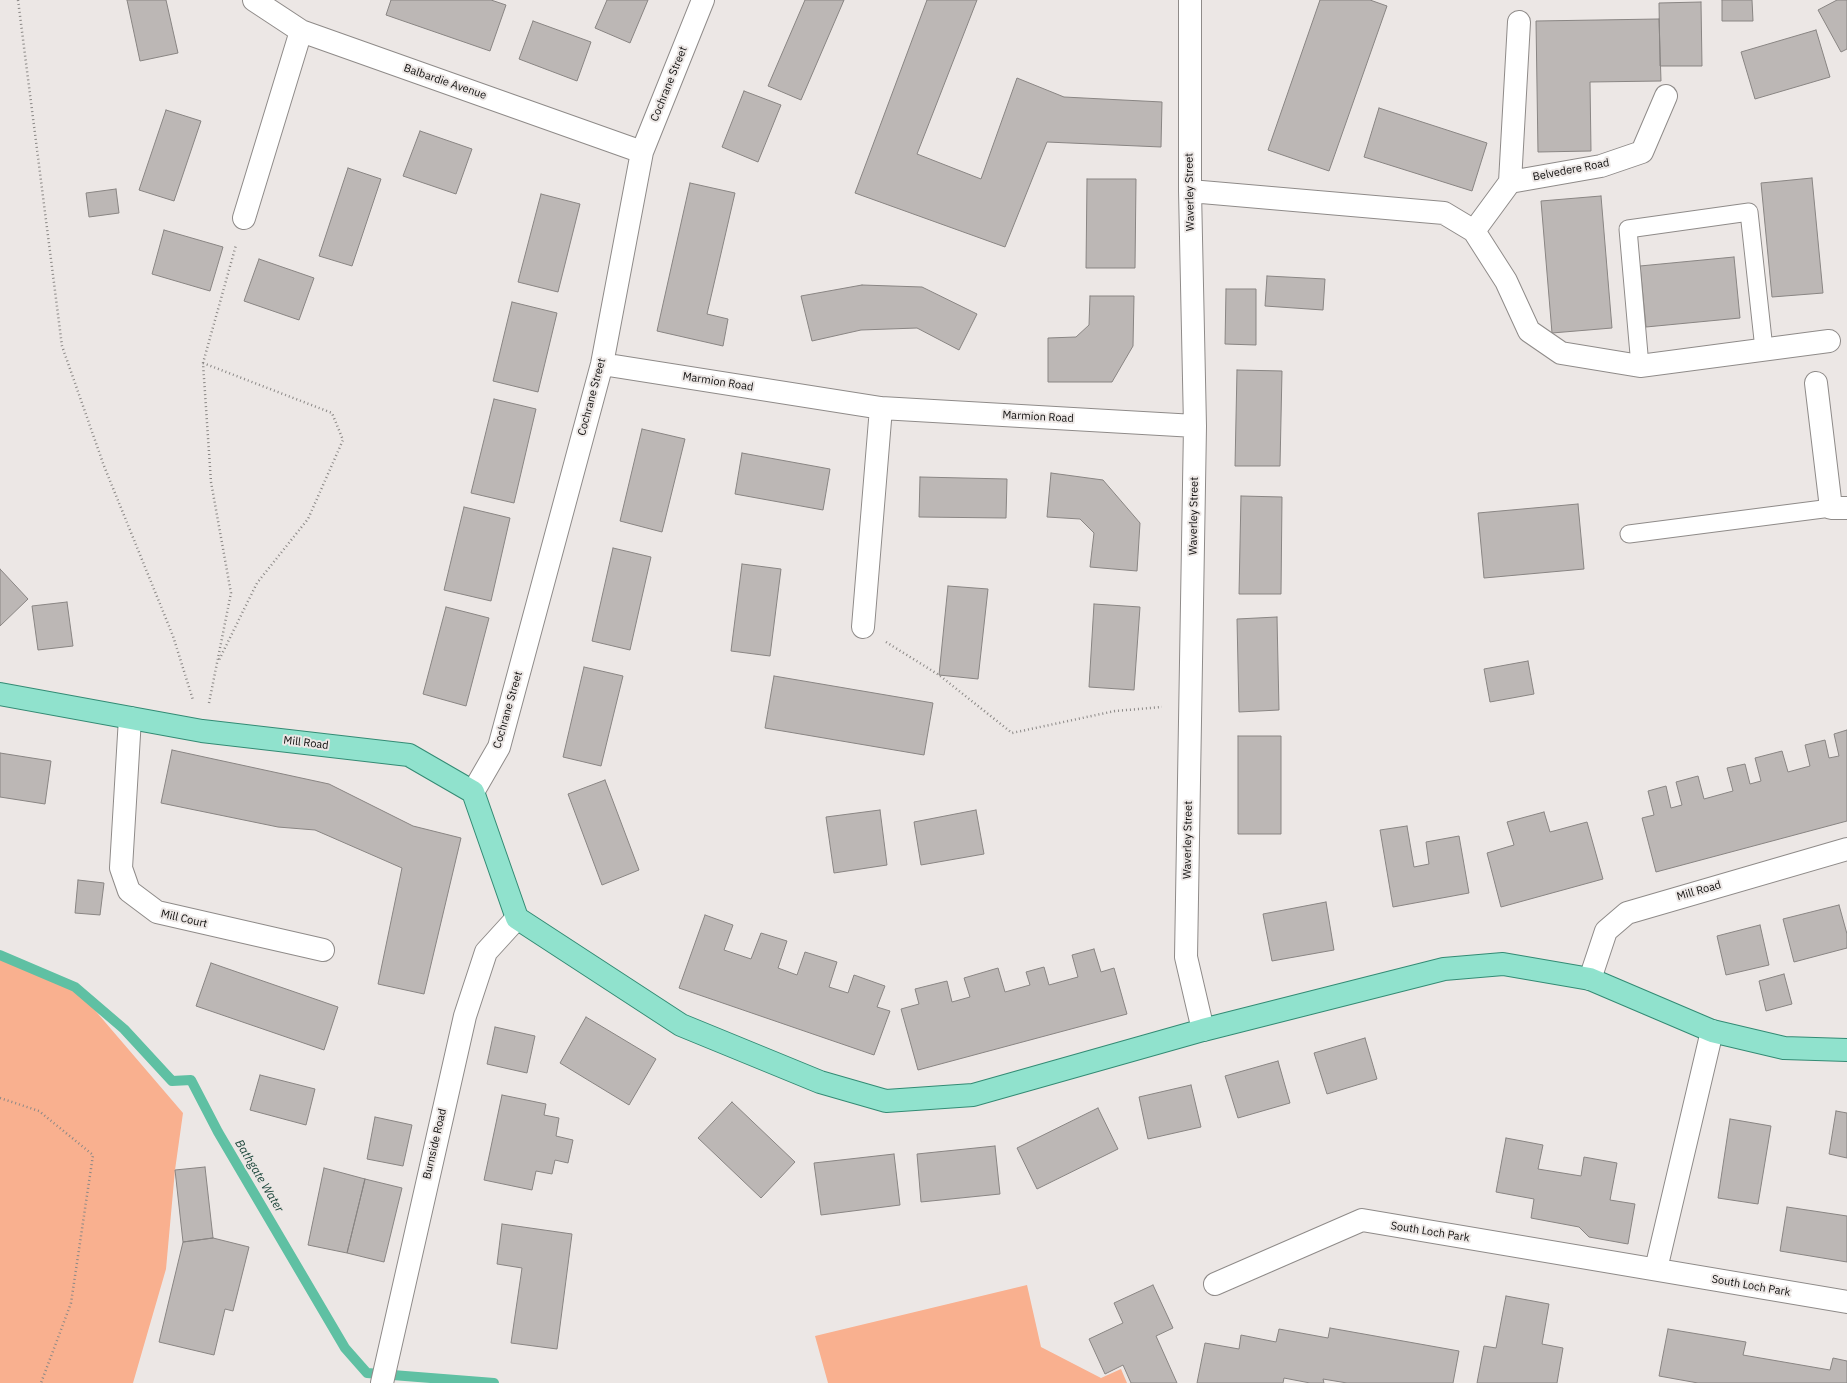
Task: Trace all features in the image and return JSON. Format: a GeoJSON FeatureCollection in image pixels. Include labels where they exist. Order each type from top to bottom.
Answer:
{"type":"FeatureCollection","features":[{"type":"Feature","properties":{"kind":"main road","name":"Mill Road"},"geometry":{"type":"LineString","coordinates":[[0,694],[202,731],[409,755],[473,792]]}},
{"type":"Feature","properties":{"kind":"main road"},"geometry":{"type":"LineString","coordinates":[[473,792],[517,918],[681,1025],[820,1082],[886,1101],[973,1095],[1203,1030],[1444,969],[1503,964],[1590,979],[1712,1031],[1784,1048],[1847,1050]]}},
{"type":"Feature","properties":{"kind":"street","name":"Balbardie Avenue"},"geometry":{"type":"LineString","coordinates":[[254,0],[301,31],[642,152]]}},
{"type":"Feature","properties":{"kind":"street","name":"Cochrane Street"},"geometry":{"type":"LineString","coordinates":[[473,792],[499,747],[602,364],[642,152],[703,0]]}},
{"type":"Feature","properties":{"kind":"street","name":"Waverley Street"},"geometry":{"type":"LineString","coordinates":[[1190,0],[1190,191],[1195,426],[1186,957],[1203,1030]]}},
{"type":"Feature","properties":{"kind":"street"},"geometry":{"type":"LineString","coordinates":[[1474,231],[1510,182],[1519,22]]}},
{"type":"Feature","properties":{"kind":"street"},"geometry":{"type":"LineString","coordinates":[[244,218],[301,31]]}},
{"type":"Feature","properties":{"kind":"street","name":"Belvedere Road"},"geometry":{"type":"LineString","coordinates":[[1510,182],[1601,166],[1642,152],[1666,96]]}},
{"type":"Feature","properties":{"kind":"street"},"geometry":{"type":"LineString","coordinates":[[1190,191],[1444,213],[1474,231],[1506,281],[1529,331],[1561,353],[1640,366],[1829,340]]}},
{"type":"Feature","properties":{"kind":"street","name":"Marmion Road"},"geometry":{"type":"LineString","coordinates":[[602,364],[881,408],[1195,426]]}},
{"type":"Feature","properties":{"kind":"street"},"geometry":{"type":"LineString","coordinates":[[1816,383],[1839,508]]}},
{"type":"Feature","properties":{"kind":"street"},"geometry":{"type":"LineString","coordinates":[[863,627],[881,408]]}},
{"type":"Feature","properties":{"kind":"street","name":"Mill Court"},"geometry":{"type":"LineString","coordinates":[[130,718],[121,868],[129,891],[157,912],[323,950]]}},
{"type":"Feature","properties":{"kind":"street","name":"Mill Road"},"geometry":{"type":"LineString","coordinates":[[1590,979],[1606,930],[1627,913],[1847,849]]}},
{"type":"Feature","properties":{"kind":"street","name":"Burnside Road"},"geometry":{"type":"LineString","coordinates":[[382,1383],[394,1324],[465,1016],[486,952],[517,918]]}},
{"type":"Feature","properties":{"kind":"street"},"geometry":{"type":"LineString","coordinates":[[1656,1270],[1712,1031]]}},
{"type":"Feature","properties":{"kind":"street","name":"South Loch Park"},"geometry":{"type":"LineString","coordinates":[[1215,1284],[1362,1220],[1847,1302]]}},
{"type":"Feature","properties":{"kind":"lane"},"geometry":{"type":"LineString","coordinates":[[1640,366],[1628,229],[1749,212],[1764,349]]}},
{"type":"Feature","properties":{"kind":"lane"},"geometry":{"type":"LineString","coordinates":[[1629,534],[1839,508]]}},
{"type":"Feature","properties":{"kind":"path"},"geometry":{"type":"LineString","coordinates":[[18,0],[62,346],[104,466],[174,636],[202,731]]}},
{"type":"Feature","properties":{"kind":"path"},"geometry":{"type":"LineString","coordinates":[[202,731],[230,593],[211,482],[203,363],[244,218]]}},
{"type":"Feature","properties":{"kind":"path"},"geometry":{"type":"LineString","coordinates":[[203,363],[332,413],[343,440],[308,519],[257,583],[217,663]]}},
{"type":"Feature","properties":{"kind":"path"},"geometry":{"type":"LineString","coordinates":[[863,627],[939,675],[1012,733],[1115,710],[1191,706]]}},
{"type":"Feature","properties":{"kind":"path"},"geometry":{"type":"LineString","coordinates":[[0,1098],[39,1110],[93,1155],[71,1303],[41,1383]]}},
{"type":"Feature","properties":{"kind":"shaded area"},"geometry":{"type":"Polygon","coordinates":[[[0,955],[75,987],[183,1113],[175,1170],[166,1269],[133,1383],[0,1383],[0,955]]]}},
{"type":"Feature","properties":{"kind":"shaded area"},"geometry":{"type":"Polygon","coordinates":[[[1027,1285],[1041,1347],[1101,1378],[1121,1369],[1127,1383],[828,1383],[815,1336],[1027,1285]]]}},
{"type":"Feature","properties":{"kind":"building"},"geometry":{"type":"Polygon","coordinates":[[[127,0],[166,0],[178,53],[140,61],[127,0]]]}},
{"type":"Feature","properties":{"kind":"building"},"geometry":{"type":"Polygon","coordinates":[[[391,0],[491,0],[506,5],[490,51],[386,15],[391,0]]]}},
{"type":"Feature","properties":{"kind":"building"},"geometry":{"type":"Polygon","coordinates":[[[607,0],[648,0],[630,43],[595,28],[607,0]]]}},
{"type":"Feature","properties":{"kind":"building"},"geometry":{"type":"Polygon","coordinates":[[[805,0],[844,0],[801,100],[768,86],[805,0]]]}},
{"type":"Feature","properties":{"kind":"building"},"geometry":{"type":"Polygon","coordinates":[[[927,0],[977,0],[917,154],[981,179],[1017,78],[1064,97],[1162,102],[1161,147],[1047,142],[1005,247],[855,193],[927,0]]]}},
{"type":"Feature","properties":{"kind":"building"},"geometry":{"type":"Polygon","coordinates":[[[1320,0],[1370,0],[1387,6],[1329,171],[1268,150],[1320,0]]]}},
{"type":"Feature","properties":{"kind":"building"},"geometry":{"type":"Polygon","coordinates":[[[1722,0],[1752,0],[1753,21],[1722,21],[1722,0]]]}},
{"type":"Feature","properties":{"kind":"building"},"geometry":{"type":"Polygon","coordinates":[[[1837,0],[1847,0],[1847,49],[1841,52],[1818,10],[1837,0]]]}},
{"type":"Feature","properties":{"kind":"building"},"geometry":{"type":"Polygon","coordinates":[[[1701,2],[1702,66],[1660,66],[1659,3],[1701,2]]]}},
{"type":"Feature","properties":{"kind":"building"},"geometry":{"type":"Polygon","coordinates":[[[1659,19],[1661,81],[1590,82],[1591,151],[1538,152],[1536,21],[1659,19]]]}},
{"type":"Feature","properties":{"kind":"building"},"geometry":{"type":"Polygon","coordinates":[[[533,21],[591,42],[577,81],[519,59],[533,21]]]}},
{"type":"Feature","properties":{"kind":"building"},"geometry":{"type":"Polygon","coordinates":[[[1816,30],[1830,77],[1755,99],[1741,52],[1816,30]]]}},
{"type":"Feature","properties":{"kind":"building"},"geometry":{"type":"Polygon","coordinates":[[[744,91],[781,105],[758,162],[722,147],[744,91]]]}},
{"type":"Feature","properties":{"kind":"building"},"geometry":{"type":"Polygon","coordinates":[[[1379,108],[1487,143],[1472,191],[1364,157],[1379,108]]]}},
{"type":"Feature","properties":{"kind":"building"},"geometry":{"type":"Polygon","coordinates":[[[166,110],[201,121],[174,201],[139,190],[166,110]]]}},
{"type":"Feature","properties":{"kind":"building"},"geometry":{"type":"Polygon","coordinates":[[[420,131],[472,149],[456,194],[403,176],[420,131]]]}},
{"type":"Feature","properties":{"kind":"building"},"geometry":{"type":"Polygon","coordinates":[[[348,168],[381,179],[352,266],[319,256],[348,168]]]}},
{"type":"Feature","properties":{"kind":"building"},"geometry":{"type":"Polygon","coordinates":[[[1812,178],[1823,293],[1772,297],[1761,183],[1812,178]]]}},
{"type":"Feature","properties":{"kind":"building"},"geometry":{"type":"Polygon","coordinates":[[[1087,179],[1136,179],[1135,268],[1086,268],[1087,179]]]}},
{"type":"Feature","properties":{"kind":"building"},"geometry":{"type":"Polygon","coordinates":[[[690,183],[735,193],[707,314],[728,319],[723,346],[657,331],[690,183]]]}},
{"type":"Feature","properties":{"kind":"building"},"geometry":{"type":"Polygon","coordinates":[[[116,189],[119,213],[89,217],[86,193],[116,189]]]}},
{"type":"Feature","properties":{"kind":"building"},"geometry":{"type":"Polygon","coordinates":[[[541,194],[580,204],[558,292],[518,282],[541,194]]]}},
{"type":"Feature","properties":{"kind":"building"},"geometry":{"type":"Polygon","coordinates":[[[1601,196],[1612,328],[1552,333],[1541,201],[1601,196]]]}},
{"type":"Feature","properties":{"kind":"building"},"geometry":{"type":"Polygon","coordinates":[[[164,230],[223,247],[210,291],[152,274],[164,230]]]}},
{"type":"Feature","properties":{"kind":"building"},"geometry":{"type":"Polygon","coordinates":[[[1734,257],[1740,318],[1646,327],[1640,266],[1734,257]]]}},
{"type":"Feature","properties":{"kind":"building"},"geometry":{"type":"Polygon","coordinates":[[[259,259],[314,278],[299,320],[244,301],[259,259]]]}},
{"type":"Feature","properties":{"kind":"building"},"geometry":{"type":"Polygon","coordinates":[[[1267,276],[1325,279],[1323,310],[1265,306],[1267,276]]]}},
{"type":"Feature","properties":{"kind":"building"},"geometry":{"type":"Polygon","coordinates":[[[862,285],[922,287],[977,314],[959,350],[917,328],[861,330],[812,341],[801,296],[862,285]]]}},
{"type":"Feature","properties":{"kind":"building"},"geometry":{"type":"Polygon","coordinates":[[[1226,289],[1256,289],[1256,345],[1225,344],[1226,289]]]}},
{"type":"Feature","properties":{"kind":"building"},"geometry":{"type":"Polygon","coordinates":[[[1090,296],[1134,296],[1133,346],[1112,382],[1048,382],[1048,338],[1076,337],[1089,325],[1090,296]]]}},
{"type":"Feature","properties":{"kind":"building"},"geometry":{"type":"Polygon","coordinates":[[[512,302],[557,313],[538,392],[493,381],[512,302]]]}},
{"type":"Feature","properties":{"kind":"building"},"geometry":{"type":"Polygon","coordinates":[[[1237,370],[1282,371],[1280,466],[1235,466],[1237,370]]]}},
{"type":"Feature","properties":{"kind":"building"},"geometry":{"type":"Polygon","coordinates":[[[494,399],[536,409],[514,503],[471,493],[494,399]]]}},
{"type":"Feature","properties":{"kind":"building"},"geometry":{"type":"Polygon","coordinates":[[[642,429],[685,439],[662,532],[620,521],[642,429]]]}},
{"type":"Feature","properties":{"kind":"building"},"geometry":{"type":"Polygon","coordinates":[[[742,453],[830,469],[823,510],[735,494],[742,453]]]}},
{"type":"Feature","properties":{"kind":"building"},"geometry":{"type":"Polygon","coordinates":[[[1051,473],[1103,480],[1140,523],[1137,571],[1090,567],[1094,533],[1080,519],[1047,517],[1051,473]]]}},
{"type":"Feature","properties":{"kind":"building"},"geometry":{"type":"Polygon","coordinates":[[[920,477],[1007,479],[1006,518],[919,517],[920,477]]]}},
{"type":"Feature","properties":{"kind":"building"},"geometry":{"type":"Polygon","coordinates":[[[1241,496],[1282,497],[1281,594],[1239,594],[1241,496]]]}},
{"type":"Feature","properties":{"kind":"building"},"geometry":{"type":"Polygon","coordinates":[[[1578,504],[1584,569],[1484,578],[1478,513],[1578,504]]]}},
{"type":"Feature","properties":{"kind":"building"},"geometry":{"type":"Polygon","coordinates":[[[464,507],[510,518],[491,601],[444,590],[464,507]]]}},
{"type":"Feature","properties":{"kind":"building"},"geometry":{"type":"Polygon","coordinates":[[[613,548],[651,557],[630,650],[592,641],[613,548]]]}},
{"type":"Feature","properties":{"kind":"building"},"geometry":{"type":"Polygon","coordinates":[[[742,564],[781,569],[770,656],[731,651],[742,564]]]}},
{"type":"Feature","properties":{"kind":"building"},"geometry":{"type":"Polygon","coordinates":[[[0,569],[28,599],[0,626],[0,569]]]}},
{"type":"Feature","properties":{"kind":"building"},"geometry":{"type":"Polygon","coordinates":[[[948,586],[988,589],[978,679],[939,675],[948,586]]]}},
{"type":"Feature","properties":{"kind":"building"},"geometry":{"type":"Polygon","coordinates":[[[67,602],[73,646],[38,650],[32,606],[67,602]]]}},
{"type":"Feature","properties":{"kind":"building"},"geometry":{"type":"Polygon","coordinates":[[[1094,604],[1140,607],[1134,690],[1089,687],[1094,604]]]}},
{"type":"Feature","properties":{"kind":"building"},"geometry":{"type":"Polygon","coordinates":[[[446,607],[489,618],[466,706],[423,694],[446,607]]]}},
{"type":"Feature","properties":{"kind":"building"},"geometry":{"type":"Polygon","coordinates":[[[1277,617],[1279,710],[1239,712],[1237,619],[1277,617]]]}},
{"type":"Feature","properties":{"kind":"building"},"geometry":{"type":"Polygon","coordinates":[[[1528,661],[1534,694],[1490,702],[1484,669],[1528,661]]]}},
{"type":"Feature","properties":{"kind":"building"},"geometry":{"type":"Polygon","coordinates":[[[584,667],[623,676],[601,766],[563,757],[584,667]]]}},
{"type":"Feature","properties":{"kind":"building"},"geometry":{"type":"Polygon","coordinates":[[[774,676],[933,703],[924,755],[765,728],[774,676]]]}},
{"type":"Feature","properties":{"kind":"building"},"geometry":{"type":"Polygon","coordinates":[[[1847,730],[1847,821],[1656,872],[1642,818],[1654,815],[1648,791],[1666,786],[1671,808],[1682,805],[1676,782],[1698,776],[1704,799],[1733,791],[1727,768],[1745,764],[1750,784],[1761,781],[1755,758],[1782,751],[1788,772],[1810,766],[1805,745],[1825,740],[1829,758],[1839,756],[1834,734],[1847,730]]]}},
{"type":"Feature","properties":{"kind":"building"},"geometry":{"type":"Polygon","coordinates":[[[1238,736],[1281,736],[1281,834],[1238,834],[1238,736]]]}},
{"type":"Feature","properties":{"kind":"building"},"geometry":{"type":"Polygon","coordinates":[[[172,750],[329,784],[413,826],[461,838],[424,994],[378,984],[402,868],[315,830],[278,827],[161,803],[172,750]]]}},
{"type":"Feature","properties":{"kind":"building"},"geometry":{"type":"Polygon","coordinates":[[[0,753],[51,761],[45,804],[0,797],[0,753]]]}},
{"type":"Feature","properties":{"kind":"building"},"geometry":{"type":"Polygon","coordinates":[[[605,780],[639,870],[602,885],[568,794],[605,780]]]}},
{"type":"Feature","properties":{"kind":"building"},"geometry":{"type":"Polygon","coordinates":[[[880,810],[887,865],[834,873],[826,817],[880,810]]]}},
{"type":"Feature","properties":{"kind":"building"},"geometry":{"type":"Polygon","coordinates":[[[976,810],[984,854],[921,865],[914,822],[976,810]]]}},
{"type":"Feature","properties":{"kind":"building"},"geometry":{"type":"Polygon","coordinates":[[[1544,812],[1550,832],[1587,822],[1603,879],[1501,907],[1487,853],[1514,845],[1507,822],[1544,812]]]}},
{"type":"Feature","properties":{"kind":"building"},"geometry":{"type":"Polygon","coordinates":[[[1407,826],[1414,867],[1429,864],[1426,842],[1459,836],[1469,893],[1393,907],[1380,830],[1407,826]]]}},
{"type":"Feature","properties":{"kind":"building"},"geometry":{"type":"Polygon","coordinates":[[[78,880],[104,883],[100,915],[75,913],[78,880]]]}},
{"type":"Feature","properties":{"kind":"building"},"geometry":{"type":"Polygon","coordinates":[[[1326,902],[1334,950],[1272,961],[1263,914],[1326,902]]]}},
{"type":"Feature","properties":{"kind":"building"},"geometry":{"type":"Polygon","coordinates":[[[1839,905],[1847,934],[1847,948],[1794,962],[1783,919],[1839,905]]]}},
{"type":"Feature","properties":{"kind":"building"},"geometry":{"type":"Polygon","coordinates":[[[705,915],[733,925],[724,950],[751,959],[761,933],[787,941],[778,968],[797,975],[805,952],[837,962],[829,987],[848,993],[854,975],[885,986],[877,1007],[890,1011],[874,1055],[679,988],[705,915]]]}},
{"type":"Feature","properties":{"kind":"building"},"geometry":{"type":"Polygon","coordinates":[[[1760,925],[1769,965],[1726,975],[1717,936],[1760,925]]]}},
{"type":"Feature","properties":{"kind":"building"},"geometry":{"type":"Polygon","coordinates":[[[1094,949],[1101,972],[1114,968],[1127,1014],[918,1070],[901,1009],[919,1004],[915,989],[947,981],[952,1002],[970,997],[964,978],[998,968],[1005,992],[1030,985],[1026,972],[1044,967],[1049,985],[1078,977],[1072,955],[1094,949]]]}},
{"type":"Feature","properties":{"kind":"building"},"geometry":{"type":"Polygon","coordinates":[[[211,963],[338,1007],[324,1050],[196,1006],[211,963]]]}},
{"type":"Feature","properties":{"kind":"building"},"geometry":{"type":"Polygon","coordinates":[[[1784,974],[1792,1004],[1766,1011],[1759,981],[1784,974]]]}},
{"type":"Feature","properties":{"kind":"building"},"geometry":{"type":"Polygon","coordinates":[[[586,1017],[656,1059],[629,1105],[560,1063],[586,1017]]]}},
{"type":"Feature","properties":{"kind":"building"},"geometry":{"type":"Polygon","coordinates":[[[495,1027],[535,1036],[527,1073],[487,1064],[495,1027]]]}},
{"type":"Feature","properties":{"kind":"building"},"geometry":{"type":"Polygon","coordinates":[[[1365,1038],[1377,1079],[1327,1094],[1314,1053],[1365,1038]]]}},
{"type":"Feature","properties":{"kind":"building"},"geometry":{"type":"Polygon","coordinates":[[[1278,1061],[1290,1103],[1238,1118],[1225,1076],[1278,1061]]]}},
{"type":"Feature","properties":{"kind":"building"},"geometry":{"type":"Polygon","coordinates":[[[260,1075],[315,1089],[306,1125],[250,1110],[260,1075]]]}},
{"type":"Feature","properties":{"kind":"building"},"geometry":{"type":"Polygon","coordinates":[[[1191,1085],[1201,1127],[1148,1139],[1139,1097],[1191,1085]]]}},
{"type":"Feature","properties":{"kind":"building"},"geometry":{"type":"Polygon","coordinates":[[[502,1095],[546,1104],[544,1115],[559,1118],[556,1136],[573,1140],[568,1163],[555,1160],[552,1174],[536,1171],[532,1190],[484,1180],[502,1095]]]}},
{"type":"Feature","properties":{"kind":"building"},"geometry":{"type":"Polygon","coordinates":[[[732,1102],[795,1162],[761,1198],[698,1138],[732,1102]]]}},
{"type":"Feature","properties":{"kind":"building"},"geometry":{"type":"Polygon","coordinates":[[[1098,1108],[1118,1149],[1037,1189],[1017,1148],[1098,1108]]]}},
{"type":"Feature","properties":{"kind":"building"},"geometry":{"type":"Polygon","coordinates":[[[1836,1111],[1847,1113],[1847,1158],[1829,1154],[1836,1111]]]}},
{"type":"Feature","properties":{"kind":"building"},"geometry":{"type":"Polygon","coordinates":[[[375,1117],[412,1125],[403,1166],[367,1159],[375,1117]]]}},
{"type":"Feature","properties":{"kind":"building"},"geometry":{"type":"Polygon","coordinates":[[[1730,1119],[1771,1126],[1758,1204],[1718,1198],[1730,1119]]]}},
{"type":"Feature","properties":{"kind":"building"},"geometry":{"type":"Polygon","coordinates":[[[1506,1138],[1543,1145],[1538,1169],[1581,1176],[1584,1157],[1617,1163],[1610,1200],[1635,1204],[1628,1244],[1589,1237],[1579,1227],[1531,1218],[1534,1199],[1496,1192],[1506,1138]]]}},
{"type":"Feature","properties":{"kind":"building"},"geometry":{"type":"Polygon","coordinates":[[[995,1146],[1000,1194],[921,1202],[917,1154],[995,1146]]]}},
{"type":"Feature","properties":{"kind":"building"},"geometry":{"type":"Polygon","coordinates":[[[894,1154],[900,1205],[821,1215],[814,1163],[894,1154]]]}},
{"type":"Feature","properties":{"kind":"building"},"geometry":{"type":"Polygon","coordinates":[[[205,1167],[213,1238],[183,1242],[175,1170],[205,1167]]]}},
{"type":"Feature","properties":{"kind":"building"},"geometry":{"type":"Polygon","coordinates":[[[324,1168],[365,1179],[347,1253],[308,1245],[324,1168]]]}},
{"type":"Feature","properties":{"kind":"building"},"geometry":{"type":"Polygon","coordinates":[[[365,1179],[402,1188],[384,1262],[347,1253],[365,1179]]]}},
{"type":"Feature","properties":{"kind":"building"},"geometry":{"type":"Polygon","coordinates":[[[1787,1207],[1847,1216],[1847,1262],[1780,1251],[1787,1207]]]}},
{"type":"Feature","properties":{"kind":"building"},"geometry":{"type":"Polygon","coordinates":[[[502,1224],[572,1234],[557,1349],[511,1343],[522,1268],[497,1264],[502,1224]]]}},
{"type":"Feature","properties":{"kind":"building"},"geometry":{"type":"Polygon","coordinates":[[[213,1238],[249,1247],[233,1311],[225,1309],[214,1355],[159,1342],[183,1242],[213,1238]]]}},
{"type":"Feature","properties":{"kind":"building"},"geometry":{"type":"Polygon","coordinates":[[[1153,1285],[1173,1328],[1156,1336],[1177,1383],[1131,1383],[1123,1365],[1105,1374],[1089,1339],[1123,1323],[1114,1303],[1153,1285]]]}},
{"type":"Feature","properties":{"kind":"building"},"geometry":{"type":"Polygon","coordinates":[[[1506,1296],[1549,1304],[1542,1344],[1563,1348],[1557,1383],[1477,1383],[1484,1346],[1496,1348],[1506,1296]]]}},
{"type":"Feature","properties":{"kind":"building"},"geometry":{"type":"Polygon","coordinates":[[[1330,1328],[1459,1351],[1453,1383],[1347,1383],[1323,1379],[1324,1383],[1310,1383],[1284,1378],[1283,1383],[1197,1383],[1205,1343],[1239,1349],[1241,1335],[1276,1342],[1279,1329],[1328,1338],[1330,1328]]]}},
{"type":"Feature","properties":{"kind":"building"},"geometry":{"type":"Polygon","coordinates":[[[1668,1329],[1746,1342],[1743,1355],[1830,1370],[1833,1358],[1847,1361],[1847,1383],[1698,1383],[1659,1376],[1668,1329]]]}},
{"type":"Feature","properties":{"kind":"waterway","name":"Bathgate Water"},"geometry":{"type":"LineString","coordinates":[[0,955],[75,987],[124,1029],[172,1081],[191,1080],[218,1132],[345,1348],[367,1373],[494,1383]]}}]}
